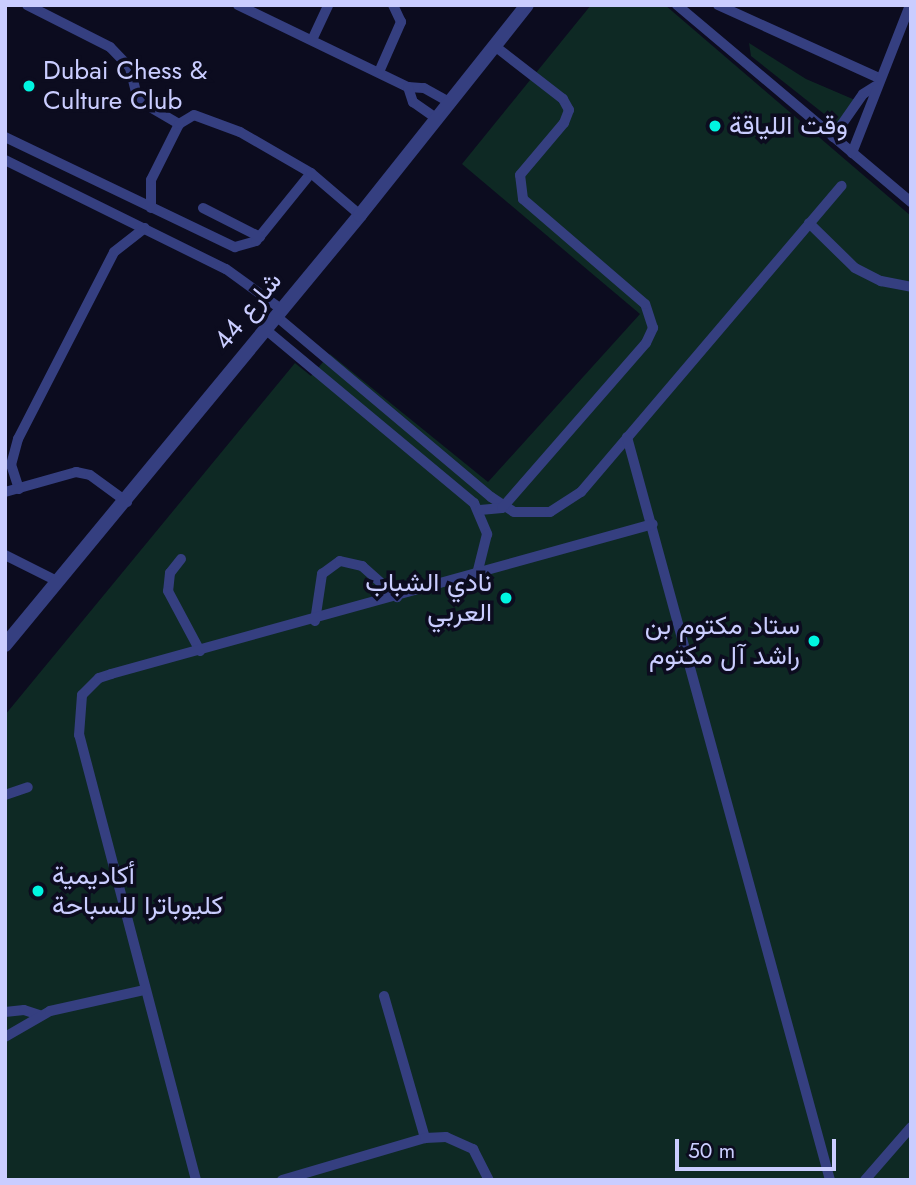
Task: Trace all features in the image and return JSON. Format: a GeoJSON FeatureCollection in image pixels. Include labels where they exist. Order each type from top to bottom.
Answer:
{"type":"FeatureCollection","features":[{"type":"Feature","properties":{"kind":"street","name":"شارع 44"},"geometry":{"type":"LineString","coordinates":[[5,645],[127,502],[278,312],[451,103],[527,5]]}},
{"type":"Feature","properties":{"kind":"lane"},"geometry":{"type":"LineString","coordinates":[[27,5],[110,47],[130,68],[138,100],[179,124]]}},
{"type":"Feature","properties":{"kind":"lane"},"geometry":{"type":"LineString","coordinates":[[238,5],[408,87],[424,88],[451,103]]}},
{"type":"Feature","properties":{"kind":"lane"},"geometry":{"type":"LineString","coordinates":[[312,40],[328,5]]}},
{"type":"Feature","properties":{"kind":"lane"},"geometry":{"type":"LineString","coordinates":[[379,72],[401,22],[393,5]]}},
{"type":"Feature","properties":{"kind":"lane"},"geometry":{"type":"LineString","coordinates":[[677,5],[911,202]]}},
{"type":"Feature","properties":{"kind":"lane"},"geometry":{"type":"LineString","coordinates":[[718,5],[878,82]]}},
{"type":"Feature","properties":{"kind":"lane"},"geometry":{"type":"LineString","coordinates":[[852,153],[874,105],[878,82],[910,5]]}},
{"type":"Feature","properties":{"kind":"lane"},"geometry":{"type":"LineString","coordinates":[[480,510],[495,511],[504,506],[646,343],[652,320],[639,299],[523,199],[520,175],[564,122],[569,110],[559,96],[496,47]]}},
{"type":"Feature","properties":{"kind":"lane"},"geometry":{"type":"LineString","coordinates":[[834,137],[859,99],[878,82]]}},
{"type":"Feature","properties":{"kind":"lane"},"geometry":{"type":"LineString","coordinates":[[408,87],[413,102],[437,119]]}},
{"type":"Feature","properties":{"kind":"lane"},"geometry":{"type":"LineString","coordinates":[[151,208],[151,180],[179,124],[186,118],[203,116],[240,132],[311,173],[360,215]]}},
{"type":"Feature","properties":{"kind":"lane"},"geometry":{"type":"LineString","coordinates":[[5,137],[234,247],[250,245],[260,237],[311,173]]}},
{"type":"Feature","properties":{"kind":"lane"},"geometry":{"type":"LineString","coordinates":[[5,160],[237,275],[504,506],[531,515],[567,504],[841,186]]}},
{"type":"Feature","properties":{"kind":"lane"},"geometry":{"type":"LineString","coordinates":[[203,208],[260,237]]}},
{"type":"Feature","properties":{"kind":"lane"},"geometry":{"type":"LineString","coordinates":[[809,223],[855,268],[881,281],[911,287]]}},
{"type":"Feature","properties":{"kind":"lane"},"geometry":{"type":"LineString","coordinates":[[19,489],[11,465],[18,439],[114,252],[145,228]]}},
{"type":"Feature","properties":{"kind":"lane"},"geometry":{"type":"LineString","coordinates":[[265,329],[480,510],[487,534],[477,574]]}},
{"type":"Feature","properties":{"kind":"lane"},"geometry":{"type":"LineString","coordinates":[[627,437],[653,524],[830,1180]]}},
{"type":"Feature","properties":{"kind":"lane"},"geometry":{"type":"LineString","coordinates":[[5,492],[67,472],[90,475],[127,502]]}},
{"type":"Feature","properties":{"kind":"lane"},"geometry":{"type":"LineString","coordinates":[[196,1180],[79,735],[78,709],[82,695],[99,678],[315,621],[653,524]]}},
{"type":"Feature","properties":{"kind":"lane"},"geometry":{"type":"LineString","coordinates":[[5,555],[59,582]]}},
{"type":"Feature","properties":{"kind":"lane"},"geometry":{"type":"LineString","coordinates":[[181,559],[166,582],[168,592],[200,650]]}},
{"type":"Feature","properties":{"kind":"lane"},"geometry":{"type":"LineString","coordinates":[[315,621],[322,574],[340,561],[362,566],[397,597]]}},
{"type":"Feature","properties":{"kind":"lane"},"geometry":{"type":"LineString","coordinates":[[5,795],[28,787]]}},
{"type":"Feature","properties":{"kind":"lane"},"geometry":{"type":"LineString","coordinates":[[5,1037],[39,1015],[145,990]]}},
{"type":"Feature","properties":{"kind":"lane"},"geometry":{"type":"LineString","coordinates":[[384,996],[425,1138]]}},
{"type":"Feature","properties":{"kind":"lane"},"geometry":{"type":"LineString","coordinates":[[5,1012],[24,1010],[39,1015]]}},
{"type":"Feature","properties":{"kind":"lane"},"geometry":{"type":"LineString","coordinates":[[865,1180],[911,1127]]}},
{"type":"Feature","properties":{"kind":"lane"},"geometry":{"type":"LineString","coordinates":[[282,1180],[425,1138],[461,1140],[482,1161],[489,1180]]}},
{"type":"Feature","properties":{"kind":"green space","name":"نادي الشباب العربي"},"geometry":{"type":"Polygon","coordinates":[[[591,5],[665,5],[911,216],[911,1180],[5,1180],[5,715],[295,363],[311,376],[330,354],[488,482],[640,314],[462,164],[591,5]]]}},
{"type":"Feature","properties":{"kind":"green space"},"geometry":{"type":"Polygon","coordinates":[[[749,43],[806,79],[855,100],[838,125],[751,56],[749,43]]]}},
{"type":"Feature","properties":{"kind":"place","name":"Dubai Chess & Culture Club"},"geometry":{"type":"Point","coordinates":[29,86]}},
{"type":"Feature","properties":{"kind":"place","name":"وقت اللياقة"},"geometry":{"type":"Point","coordinates":[715,126]}},
{"type":"Feature","properties":{"kind":"place","name":"نادي الشباب العربي"},"geometry":{"type":"Point","coordinates":[506,598]}},
{"type":"Feature","properties":{"kind":"place","name":"ستاد مكتوم بن راشد آل مكتوم"},"geometry":{"type":"Point","coordinates":[814,641]}},
{"type":"Feature","properties":{"kind":"place","name":"أكاديمية كليوباترا للسباحة"},"geometry":{"type":"Point","coordinates":[38,891]}}]}
